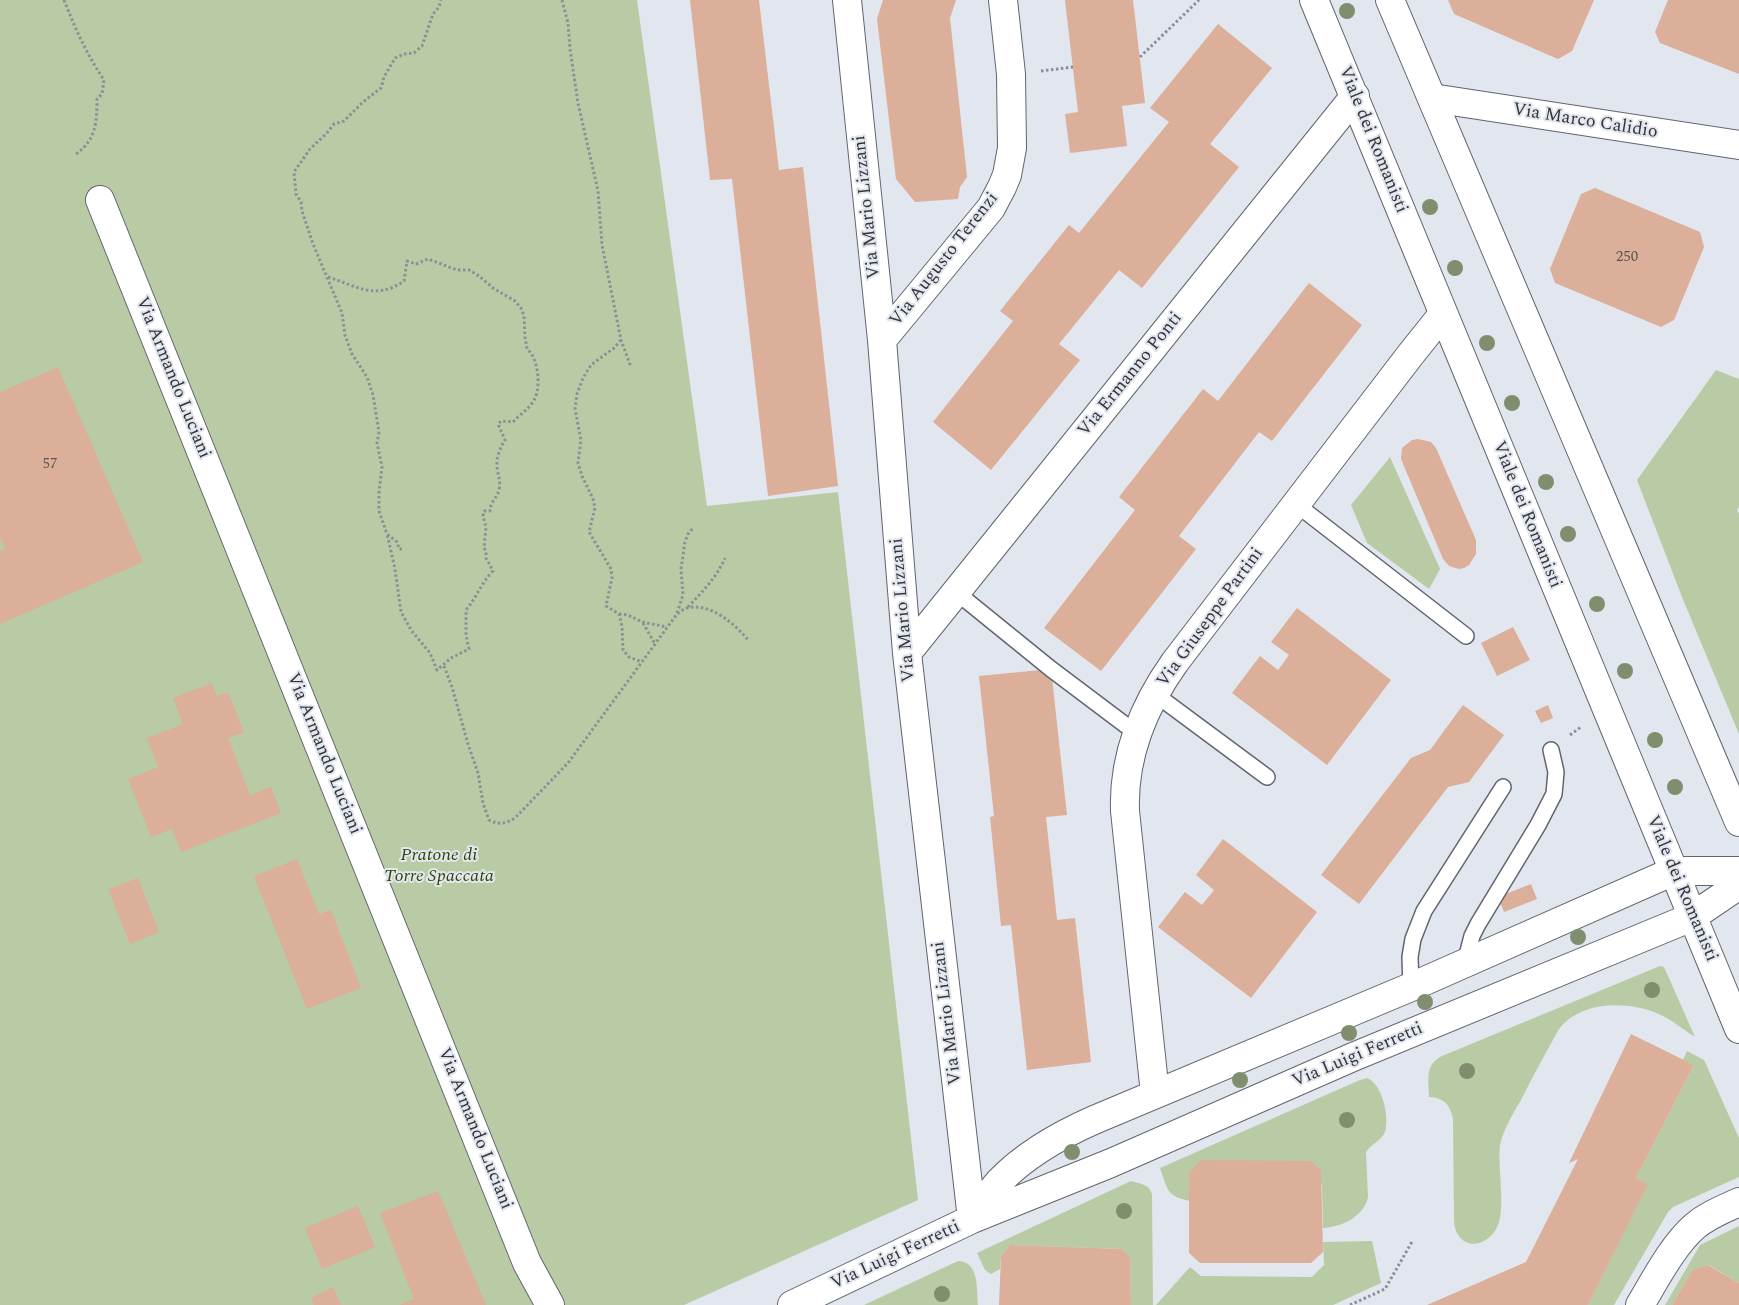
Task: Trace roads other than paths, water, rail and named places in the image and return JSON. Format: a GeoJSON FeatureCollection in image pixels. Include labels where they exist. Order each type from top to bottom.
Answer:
{"type":"FeatureCollection","features":[{"type":"Feature","properties":{"kind":"street","name":"Via Mario Lizzani"},"geometry":{"type":"LineString","coordinates":[[847,0],[882,340],[907,653],[972,1219]]}},
{"type":"Feature","properties":{"kind":"street","name":"Via Augusto Terenzi"},"geometry":{"type":"LineString","coordinates":[[882,340],[991,208],[1002,187],[1010,161],[1012,134],[1011,74],[1003,0]]}},
{"type":"Feature","properties":{"kind":"street","name":"Viale dei Romanisti"},"geometry":{"type":"LineString","coordinates":[[1314,0],[1739,1030]]}},
{"type":"Feature","properties":{"kind":"street"},"geometry":{"type":"LineString","coordinates":[[1390,0],[1739,822]]}},
{"type":"Feature","properties":{"kind":"street","name":"Via Ermanno Ponti"},"geometry":{"type":"LineString","coordinates":[[907,653],[1354,96]]}},
{"type":"Feature","properties":{"kind":"street","name":"Via Marco Calidio"},"geometry":{"type":"LineString","coordinates":[[1432,98],[1739,145]]}},
{"type":"Feature","properties":{"kind":"street","name":"Via Armando Luciani"},"geometry":{"type":"LineString","coordinates":[[100,200],[527,1263],[550,1305]]}},
{"type":"Feature","properties":{"kind":"street","name":"Via Giuseppe Partini"},"geometry":{"type":"LineString","coordinates":[[1155,1094],[1125,812],[1127,768],[1136,733],[1155,694],[1175,662],[1443,314]]}},
{"type":"Feature","properties":{"kind":"street"},"geometry":{"type":"LineString","coordinates":[[1674,872],[1739,871]]}},
{"type":"Feature","properties":{"kind":"street","name":"Via Luigi Ferretti"},"geometry":{"type":"LineString","coordinates":[[972,1219],[1000,1181],[1018,1165],[1046,1145],[1094,1120],[1411,987],[1674,872]]}},
{"type":"Feature","properties":{"kind":"street","name":"Via Luigi Ferretti"},"geometry":{"type":"LineString","coordinates":[[792,1305],[972,1219],[1111,1163],[1361,1054],[1692,918],[1739,885]]}},
{"type":"Feature","properties":{"kind":"street"},"geometry":{"type":"LineString","coordinates":[[1640,1305],[1670,1256],[1694,1227],[1720,1210],[1739,1202]]}},
{"type":"Feature","properties":{"kind":"lane"},"geometry":{"type":"LineString","coordinates":[[1296,504],[1466,636]]}},
{"type":"Feature","properties":{"kind":"lane"},"geometry":{"type":"LineString","coordinates":[[956,592],[1051,669],[1136,733]]}},
{"type":"Feature","properties":{"kind":"lane"},"geometry":{"type":"LineString","coordinates":[[1155,694],[1267,778]]}},
{"type":"Feature","properties":{"kind":"lane"},"geometry":{"type":"LineString","coordinates":[[1465,963],[1472,936],[1478,924],[1538,825],[1554,794],[1556,772],[1551,750]]}},
{"type":"Feature","properties":{"kind":"lane"},"geometry":{"type":"LineString","coordinates":[[1411,987],[1410,957],[1413,939],[1424,911],[1503,787]]}},
{"type":"Feature","properties":{"kind":"park label","name":"Pratone di Torre Spaccata"},"geometry":{"type":"Point","coordinates":[439,866]}}]}
